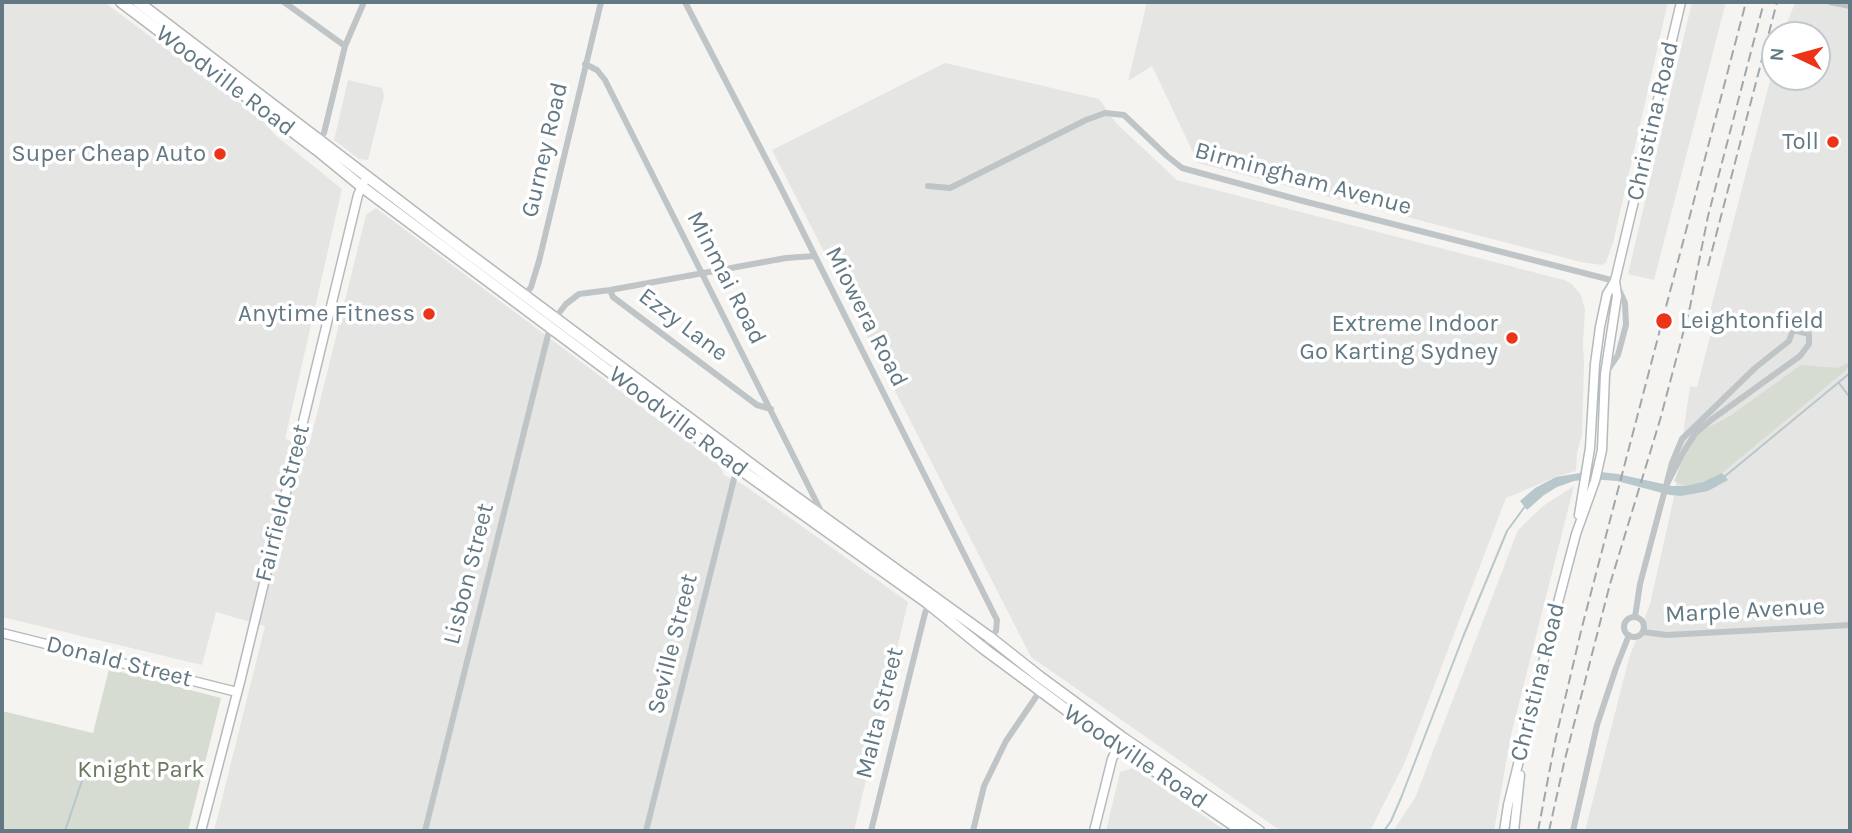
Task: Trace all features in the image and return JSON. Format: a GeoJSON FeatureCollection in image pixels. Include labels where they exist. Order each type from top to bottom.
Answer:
{"type":"FeatureCollection","features":[{"type":"Feature","properties":{"kind":"main road","name":"Woodville Road"},"geometry":{"type":"LineString","coordinates":[[121,2],[361,186],[992,639],[1121,742],[1242,831]]}},
{"type":"Feature","properties":{"kind":"main road","name":"Woodville Road"},"geometry":{"type":"LineString","coordinates":[[138,2],[367,176],[522,299]]}},
{"type":"Feature","properties":{"kind":"main road","name":"Christina Road"},"geometry":{"type":"LineString","coordinates":[[1576,534],[1590,448],[1595,364],[1607,294],[1615,281],[1681,2]]}},
{"type":"Feature","properties":{"kind":"main road","name":"Fairfield Street"},"geometry":{"type":"LineString","coordinates":[[201,831],[361,186],[367,176]]}},
{"type":"Feature","properties":{"kind":"main road","name":"Christina Road"},"geometry":{"type":"LineString","coordinates":[[1504,831],[1545,653],[1576,534],[1595,481],[1602,450],[1605,374],[1617,296],[1615,281]]}},
{"type":"Feature","properties":{"kind":"main road","name":"Woodville Road"},"geometry":{"type":"LineString","coordinates":[[553,322],[737,467],[929,604],[983,649],[1040,691],[1259,831]]}},
{"type":"Feature","properties":{"kind":"main road","name":"Donald Street"},"geometry":{"type":"LineString","coordinates":[[2,633],[237,692]]}},
{"type":"Feature","properties":{"kind":"main road"},"geometry":{"type":"LineString","coordinates":[[1094,831],[1112,759],[1121,742]]}},
{"type":"Feature","properties":{"kind":"main road"},"geometry":{"type":"LineString","coordinates":[[1514,831],[1522,748]]}},
{"type":"Feature","properties":{"kind":"street"},"geometry":{"type":"LineString","coordinates":[[284,2],[345,46]]}},
{"type":"Feature","properties":{"kind":"street"},"geometry":{"type":"LineString","coordinates":[[318,140],[324,133],[345,46],[364,2]]}},
{"type":"Feature","properties":{"kind":"street","name":"Gurney Road"},"geometry":{"type":"LineString","coordinates":[[522,299],[530,289],[539,261],[601,2]]}},
{"type":"Feature","properties":{"kind":"street","name":"Miowera Road"},"geometry":{"type":"LineString","coordinates":[[685,2],[998,620],[992,639]]}},
{"type":"Feature","properties":{"kind":"street"},"geometry":{"type":"LineString","coordinates":[[1830,2],[1850,6]]}},
{"type":"Feature","properties":{"kind":"street","name":"Minmai Road"},"geometry":{"type":"LineString","coordinates":[[585,64],[597,70],[605,80],[824,517]]}},
{"type":"Feature","properties":{"kind":"street","name":"Birmingham Avenue"},"geometry":{"type":"LineString","coordinates":[[928,186],[950,188],[1105,113],[1124,116],[1182,168],[1615,281]]}},
{"type":"Feature","properties":{"kind":"street"},"geometry":{"type":"LineString","coordinates":[[553,322],[566,304],[579,294],[786,258],[814,256]]}},
{"type":"Feature","properties":{"kind":"street"},"geometry":{"type":"LineString","coordinates":[[1605,374],[1621,349],[1626,325],[1625,303],[1615,281]]}},
{"type":"Feature","properties":{"kind":"street","name":"Ezzy Lane"},"geometry":{"type":"LineString","coordinates":[[610,290],[613,297],[757,405],[771,409]]}},
{"type":"Feature","properties":{"kind":"street","name":"Lisbon Street"},"geometry":{"type":"LineString","coordinates":[[425,831],[553,322]]}},
{"type":"Feature","properties":{"kind":"street"},"geometry":{"type":"LineString","coordinates":[[1635,617],[1640,584],[1674,454],[1686,434],[1755,368],[1789,341],[1793,330],[1809,334],[1810,341],[1800,356],[1695,434],[1667,484]]}},
{"type":"Feature","properties":{"kind":"street","name":"Seville Street"},"geometry":{"type":"LineString","coordinates":[[646,831],[737,467]]}},
{"type":"Feature","properties":{"kind":"street","name":"Malta Street"},"geometry":{"type":"LineString","coordinates":[[871,831],[929,604]]}},
{"type":"Feature","properties":{"kind":"street"},"geometry":{"type":"LineString","coordinates":[[1635,617],[1643,623],[1643,632],[1638,636],[1629,635],[1625,625],[1629,618],[1635,617]]}},
{"type":"Feature","properties":{"kind":"street","name":"Marple Avenue"},"geometry":{"type":"LineString","coordinates":[[1643,632],[1667,635],[1850,625]]}},
{"type":"Feature","properties":{"kind":"street"},"geometry":{"type":"LineString","coordinates":[[1573,831],[1597,725],[1612,676],[1629,635]]}},
{"type":"Feature","properties":{"kind":"street"},"geometry":{"type":"LineString","coordinates":[[983,649],[992,639]]}},
{"type":"Feature","properties":{"kind":"street"},"geometry":{"type":"LineString","coordinates":[[973,831],[984,786],[1006,741],[1040,691]]}},
{"type":"Feature","properties":{"kind":"shaded area"},"geometry":{"type":"Polygon","coordinates":[[[2,2],[104,2],[262,120],[275,135],[342,189],[285,439],[309,446],[366,215],[376,208],[720,466],[724,475],[744,485],[908,602],[854,831],[214,831],[265,626],[216,612],[202,665],[2,617],[2,2]]]}},
{"type":"Feature","properties":{"kind":"shaded area"},"geometry":{"type":"Polygon","coordinates":[[[1147,2],[1668,2],[1613,243],[1606,262],[1602,265],[1581,262],[1198,163],[1152,66],[1128,81],[1147,2]]]}},
{"type":"Feature","properties":{"kind":"shaded area"},"geometry":{"type":"Polygon","coordinates":[[[1692,2],[1726,2],[1654,280],[1628,274],[1692,2]]]}},
{"type":"Feature","properties":{"kind":"shaded area"},"geometry":{"type":"Polygon","coordinates":[[[1850,2],[1850,831],[1585,831],[1629,658],[1650,604],[1674,497],[1690,386],[1697,387],[1712,329],[1706,327],[1767,91],[1831,91],[1831,21],[1788,21],[1795,3],[1850,2]]]}},
{"type":"Feature","properties":{"kind":"shaded area"},"geometry":{"type":"Polygon","coordinates":[[[945,63],[1099,99],[1117,124],[1177,180],[1564,280],[1572,284],[1581,295],[1585,310],[1584,365],[1582,435],[1576,471],[1506,498],[1405,762],[1370,831],[1281,831],[1031,657],[772,150],[945,63]]]}},
{"type":"Feature","properties":{"kind":"shaded area"},"geometry":{"type":"Polygon","coordinates":[[[348,80],[382,88],[384,96],[368,160],[359,159],[334,140],[348,80]]]}},
{"type":"Feature","properties":{"kind":"shaded area"},"geometry":{"type":"Polygon","coordinates":[[[1592,471],[1672,486],[1703,482],[1722,473],[1728,480],[1708,491],[1681,496],[1617,481],[1590,479],[1557,487],[1527,510],[1520,501],[1535,488],[1556,477],[1592,471]]]}},
{"type":"Feature","properties":{"kind":"shaded area"},"geometry":{"type":"Polygon","coordinates":[[[1574,486],[1511,735],[1494,831],[1393,831],[1415,798],[1518,530],[1543,506],[1574,486]]]}},
{"type":"Feature","properties":{"kind":"shaded area"},"geometry":{"type":"Polygon","coordinates":[[[1133,768],[1226,831],[1106,831],[1120,772],[1133,768]]]}},
{"type":"Feature","properties":{"kind":"green space"},"geometry":{"type":"Polygon","coordinates":[[[1847,363],[1850,366],[1839,376],[1722,473],[1712,479],[1685,486],[1674,481],[1688,448],[1698,435],[1709,427],[1730,416],[1801,365],[1838,368],[1847,363]]]}},
{"type":"Feature","properties":{"kind":"green space","name":"Knight Park"},"geometry":{"type":"Polygon","coordinates":[[[109,669],[221,698],[188,831],[2,831],[2,711],[93,733],[109,669]]]}},
{"type":"Feature","properties":{"kind":"waterway"},"geometry":{"type":"LineString","coordinates":[[1724,477],[1850,373]]}},
{"type":"Feature","properties":{"kind":"waterway"},"geometry":{"type":"LineString","coordinates":[[1839,383],[1848,395]]}},
{"type":"Feature","properties":{"kind":"waterway"},"geometry":{"type":"LineString","coordinates":[[1384,831],[1401,798],[1507,531],[1526,505]]}},
{"type":"Feature","properties":{"kind":"waterway"},"geometry":{"type":"LineString","coordinates":[[65,831],[89,760]]}},
{"type":"Feature","properties":{"kind":"railway"},"geometry":{"type":"LineString","coordinates":[[1538,831],[1556,737],[1582,627],[1746,2]]}},
{"type":"Feature","properties":{"kind":"railway"},"geometry":{"type":"LineString","coordinates":[[1549,831],[1610,584],[1660,420],[1690,307],[1708,216],[1764,2]]}},
{"type":"Feature","properties":{"kind":"railway"},"geometry":{"type":"LineString","coordinates":[[1708,266],[1777,2]]}},
{"type":"Feature","properties":{"kind":"place","name":"Toll"},"geometry":{"type":"Point","coordinates":[1833,142]}},
{"type":"Feature","properties":{"kind":"place","name":"Super Cheap Auto"},"geometry":{"type":"Point","coordinates":[220,154]}},
{"type":"Feature","properties":{"kind":"place","name":"Anytime Fitness"},"geometry":{"type":"Point","coordinates":[429,314]}},
{"type":"Feature","properties":{"kind":"place","name":"Leightonfield"},"geometry":{"type":"Point","coordinates":[1664,321]}},
{"type":"Feature","properties":{"kind":"place","name":"Extreme Indoor Go Karting Sydney"},"geometry":{"type":"Point","coordinates":[1512,338]}}]}
